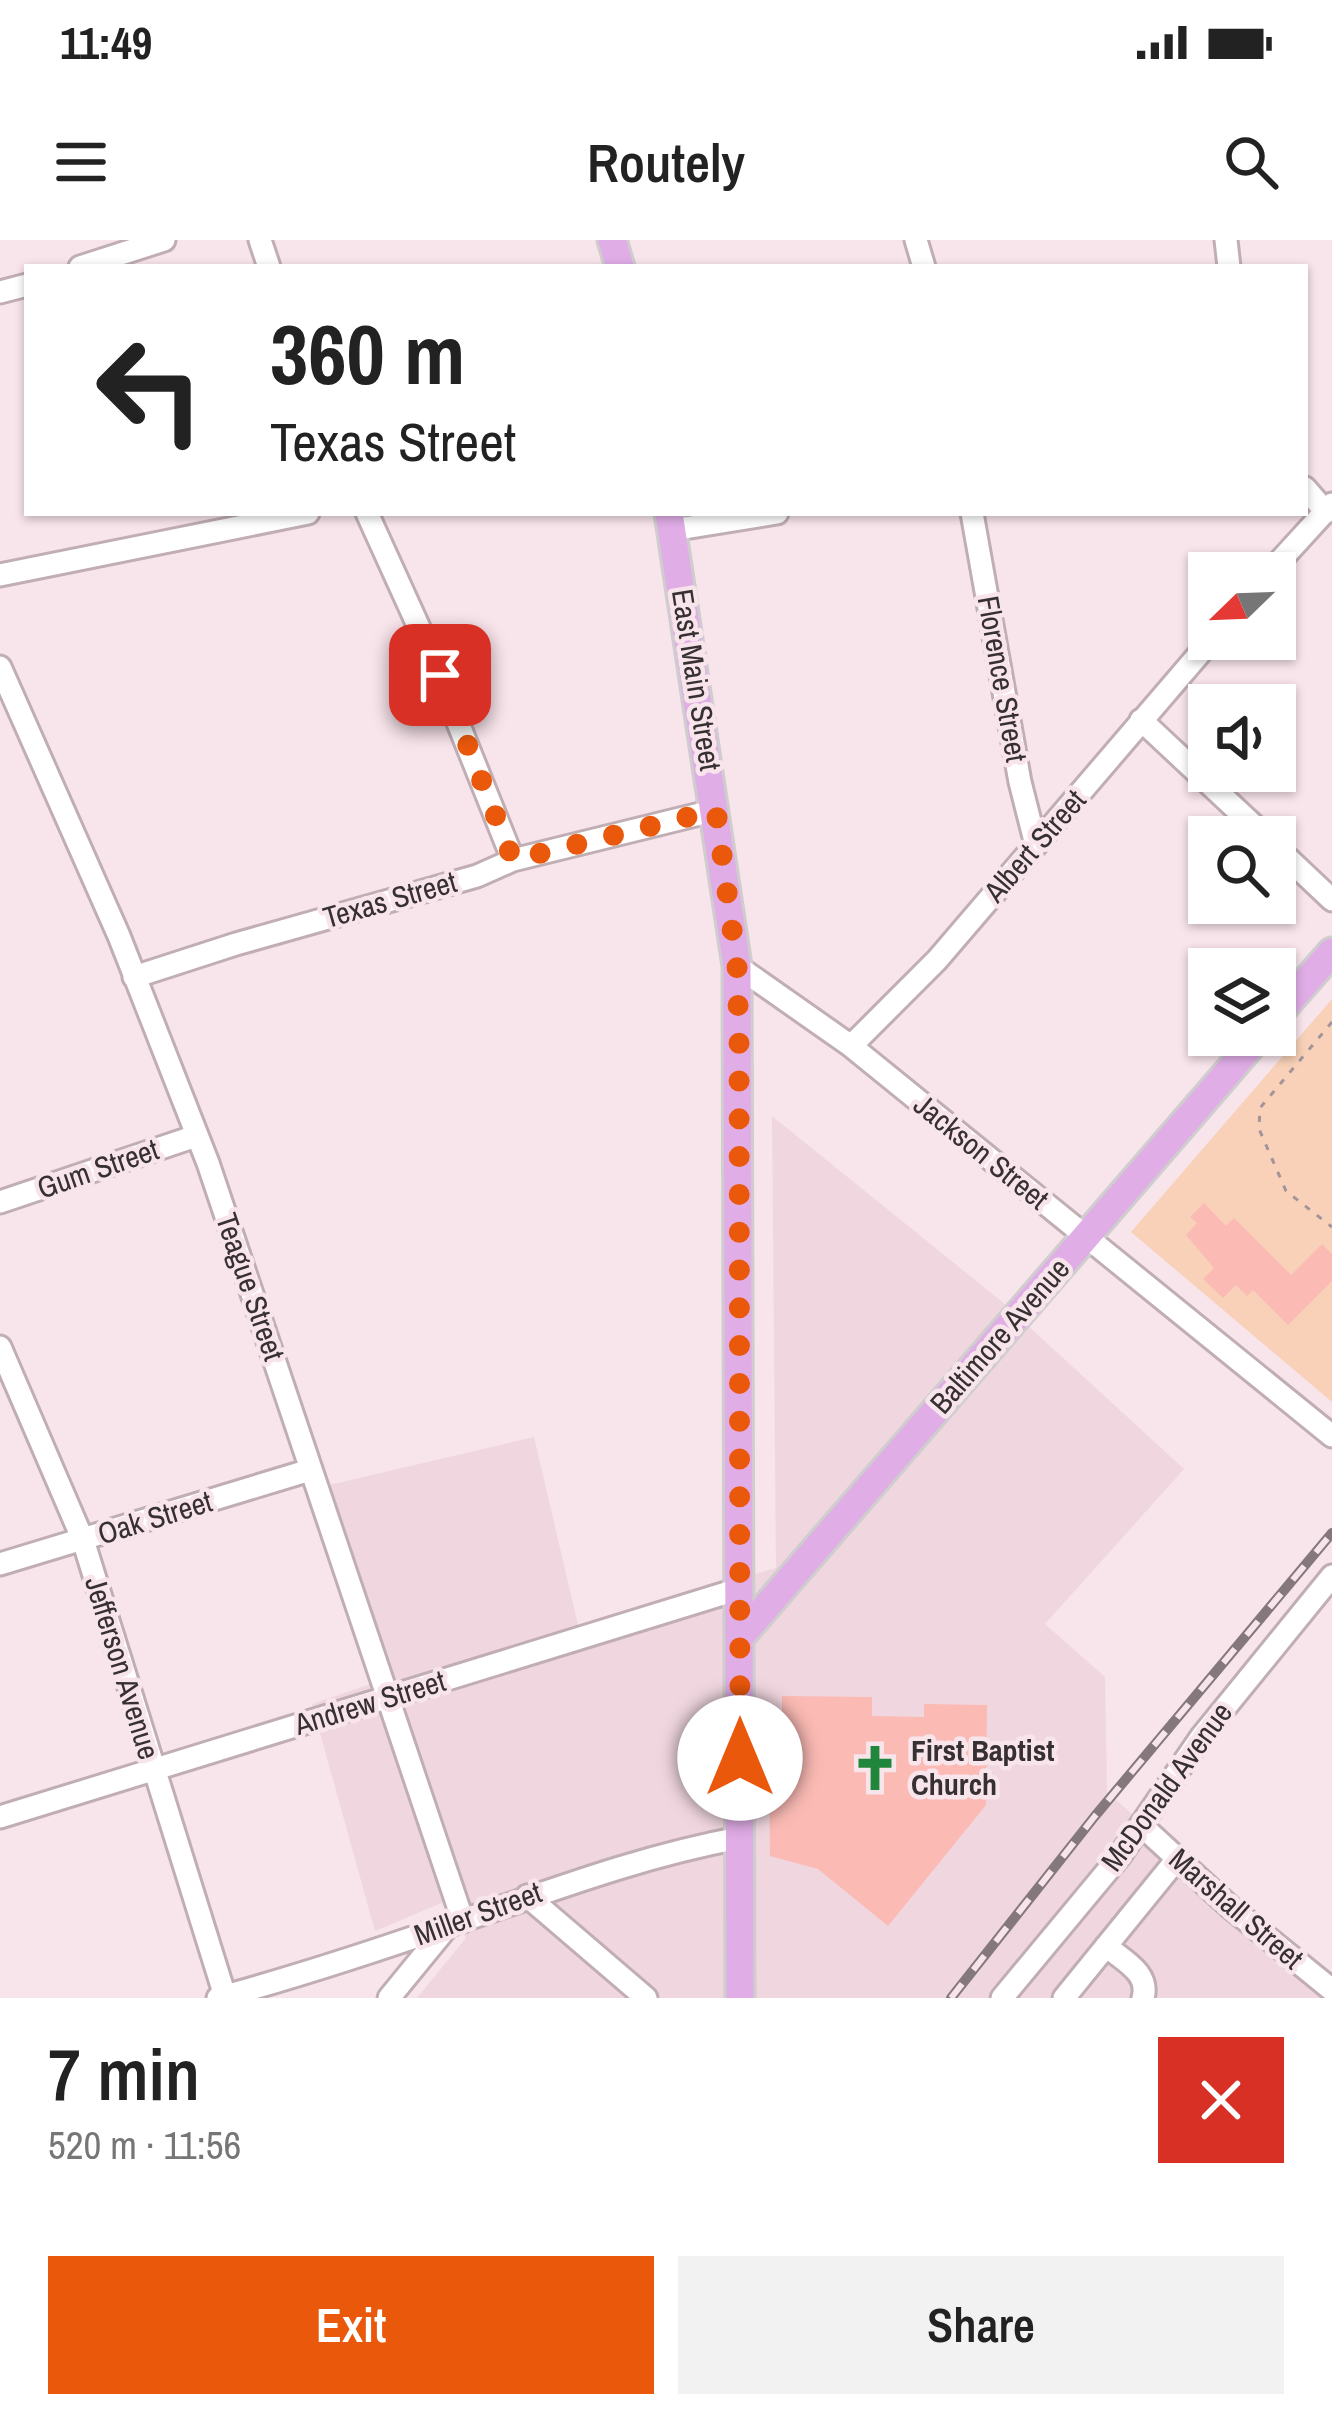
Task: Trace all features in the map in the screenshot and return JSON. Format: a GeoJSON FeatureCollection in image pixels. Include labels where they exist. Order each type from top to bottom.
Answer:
{"type":"FeatureCollection","features":[{"type":"Feature","properties":{"kind":"main road","name":"East Main Street"},"geometry":{"type":"LineString","coordinates":[[671,522],[737,966],[740,1998]]}},
{"type":"Feature","properties":{"kind":"main road"},"geometry":{"type":"LineString","coordinates":[[1296,994],[1332,952]]}},
{"type":"Feature","properties":{"kind":"main road","name":"Baltimore Avenue"},"geometry":{"type":"LineString","coordinates":[[740,1637],[1242,1056]]}},
{"type":"Feature","properties":{"kind":"street"},"geometry":{"type":"LineString","coordinates":[[89,264],[164,240]]}},
{"type":"Feature","properties":{"kind":"street"},"geometry":{"type":"LineString","coordinates":[[1288,552],[1329,508]]}},
{"type":"Feature","properties":{"kind":"street"},"geometry":{"type":"LineString","coordinates":[[0,574],[293,516]]}},
{"type":"Feature","properties":{"kind":"street"},"geometry":{"type":"LineString","coordinates":[[369,516],[513,860]]}},
{"type":"Feature","properties":{"kind":"street"},"geometry":{"type":"LineString","coordinates":[[671,522],[742,516]]}},
{"type":"Feature","properties":{"kind":"street","name":"Florence Street"},"geometry":{"type":"LineString","coordinates":[[973,516],[1019,782],[1036,844]]}},
{"type":"Feature","properties":{"kind":"street","name":"Albert Street"},"geometry":{"type":"LineString","coordinates":[[851,1046],[907,992],[1194,660]]}},
{"type":"Feature","properties":{"kind":"street","name":"Teague Street"},"geometry":{"type":"LineString","coordinates":[[0,667],[134,977],[196,1136],[388,1697],[455,1923]]}},
{"type":"Feature","properties":{"kind":"street"},"geometry":{"type":"LineString","coordinates":[[1142,720],[1244,816]]}},
{"type":"Feature","properties":{"kind":"street","name":"Texas Street"},"geometry":{"type":"LineString","coordinates":[[134,977],[477,876],[513,860],[716,810]]}},
{"type":"Feature","properties":{"kind":"street"},"geometry":{"type":"LineString","coordinates":[[1296,866],[1332,900]]}},
{"type":"Feature","properties":{"kind":"street","name":"Jackson Street"},"geometry":{"type":"LineString","coordinates":[[737,966],[851,1046],[1332,1436]]}},
{"type":"Feature","properties":{"kind":"street","name":"Gum Street"},"geometry":{"type":"LineString","coordinates":[[0,1202],[196,1136]]}},
{"type":"Feature","properties":{"kind":"street","name":"Jefferson Avenue"},"geometry":{"type":"LineString","coordinates":[[0,1347],[83,1540],[221,1997]]}},
{"type":"Feature","properties":{"kind":"street","name":"Oak Street"},"geometry":{"type":"LineString","coordinates":[[0,1564],[310,1470]]}},
{"type":"Feature","properties":{"kind":"street","name":"McDonald Avenue"},"geometry":{"type":"LineString","coordinates":[[1002,1998],[1142,1826],[1202,1736],[1332,1576]]}},
{"type":"Feature","properties":{"kind":"street","name":"Andrew Street"},"geometry":{"type":"LineString","coordinates":[[0,1817],[739,1589]]}},
{"type":"Feature","properties":{"kind":"street","name":"Marshall Street"},"geometry":{"type":"LineString","coordinates":[[1142,1826],[1332,1990]]}},
{"type":"Feature","properties":{"kind":"street","name":"Miller Street"},"geometry":{"type":"LineString","coordinates":[[221,1997],[645,1857],[739,1838]]}},
{"type":"Feature","properties":{"kind":"street"},"geometry":{"type":"LineString","coordinates":[[1064,1998],[1177,1859]]}},
{"type":"Feature","properties":{"kind":"street"},"geometry":{"type":"LineString","coordinates":[[527,1896],[646,1998]]}},
{"type":"Feature","properties":{"kind":"street"},"geometry":{"type":"LineString","coordinates":[[389,1998],[455,1923]]}},
{"type":"Feature","properties":{"kind":"street"},"geometry":{"type":"LineString","coordinates":[[1106,1946],[1142,1976],[1143,1998]]}},
{"type":"Feature","properties":{"kind":"path"},"geometry":{"type":"LineString","coordinates":[[1332,1022],[1260,1108],[1258,1129],[1286,1191],[1332,1227]]}},
{"type":"Feature","properties":{"kind":"shaded area"},"geometry":{"type":"Polygon","coordinates":[[[1332,999],[1332,1402],[1131,1232],[1283,1056],[1296,1056],[1296,1041],[1332,999]]]}},
{"type":"Feature","properties":{"kind":"shaded area"},"geometry":{"type":"Polygon","coordinates":[[[772,1116],[1001,1301],[1184,1469],[1045,1624],[1105,1677],[1107,1792],[1332,1990],[1332,1998],[417,1998],[466,1938],[444,1902],[375,1931],[312,1704],[371,1684],[308,1490],[534,1437],[578,1625],[776,1568],[772,1116]]]}},
{"type":"Feature","properties":{"kind":"building"},"geometry":{"type":"Polygon","coordinates":[[[1204,1203],[1226,1226],[1234,1218],[1291,1275],[1322,1244],[1332,1254],[1332,1281],[1288,1325],[1253,1290],[1247,1296],[1236,1285],[1223,1298],[1203,1279],[1214,1268],[1186,1235],[1197,1223],[1190,1217],[1204,1203]]]}},
{"type":"Feature","properties":{"kind":"building"},"geometry":{"type":"Polygon","coordinates":[[[782,1696],[872,1697],[872,1716],[924,1717],[924,1704],[987,1705],[986,1805],[888,1926],[818,1869],[770,1856],[769,1731],[782,1728],[782,1696]]]}},
{"type":"Feature","properties":{"kind":"railway"},"geometry":{"type":"LineString","coordinates":[[951,1998],[1095,1816],[1332,1533]]}},
{"type":"Feature","properties":{"kind":"place","name":"First Baptist Church"},"geometry":{"type":"Point","coordinates":[875,1768]}},
{"type":"Feature","properties":{"kind":"route"},"geometry":{"type":"LineString","coordinates":[[440,675],[513,860],[716,810],[737,966],[739,1039],[740,1758]]}}]}
